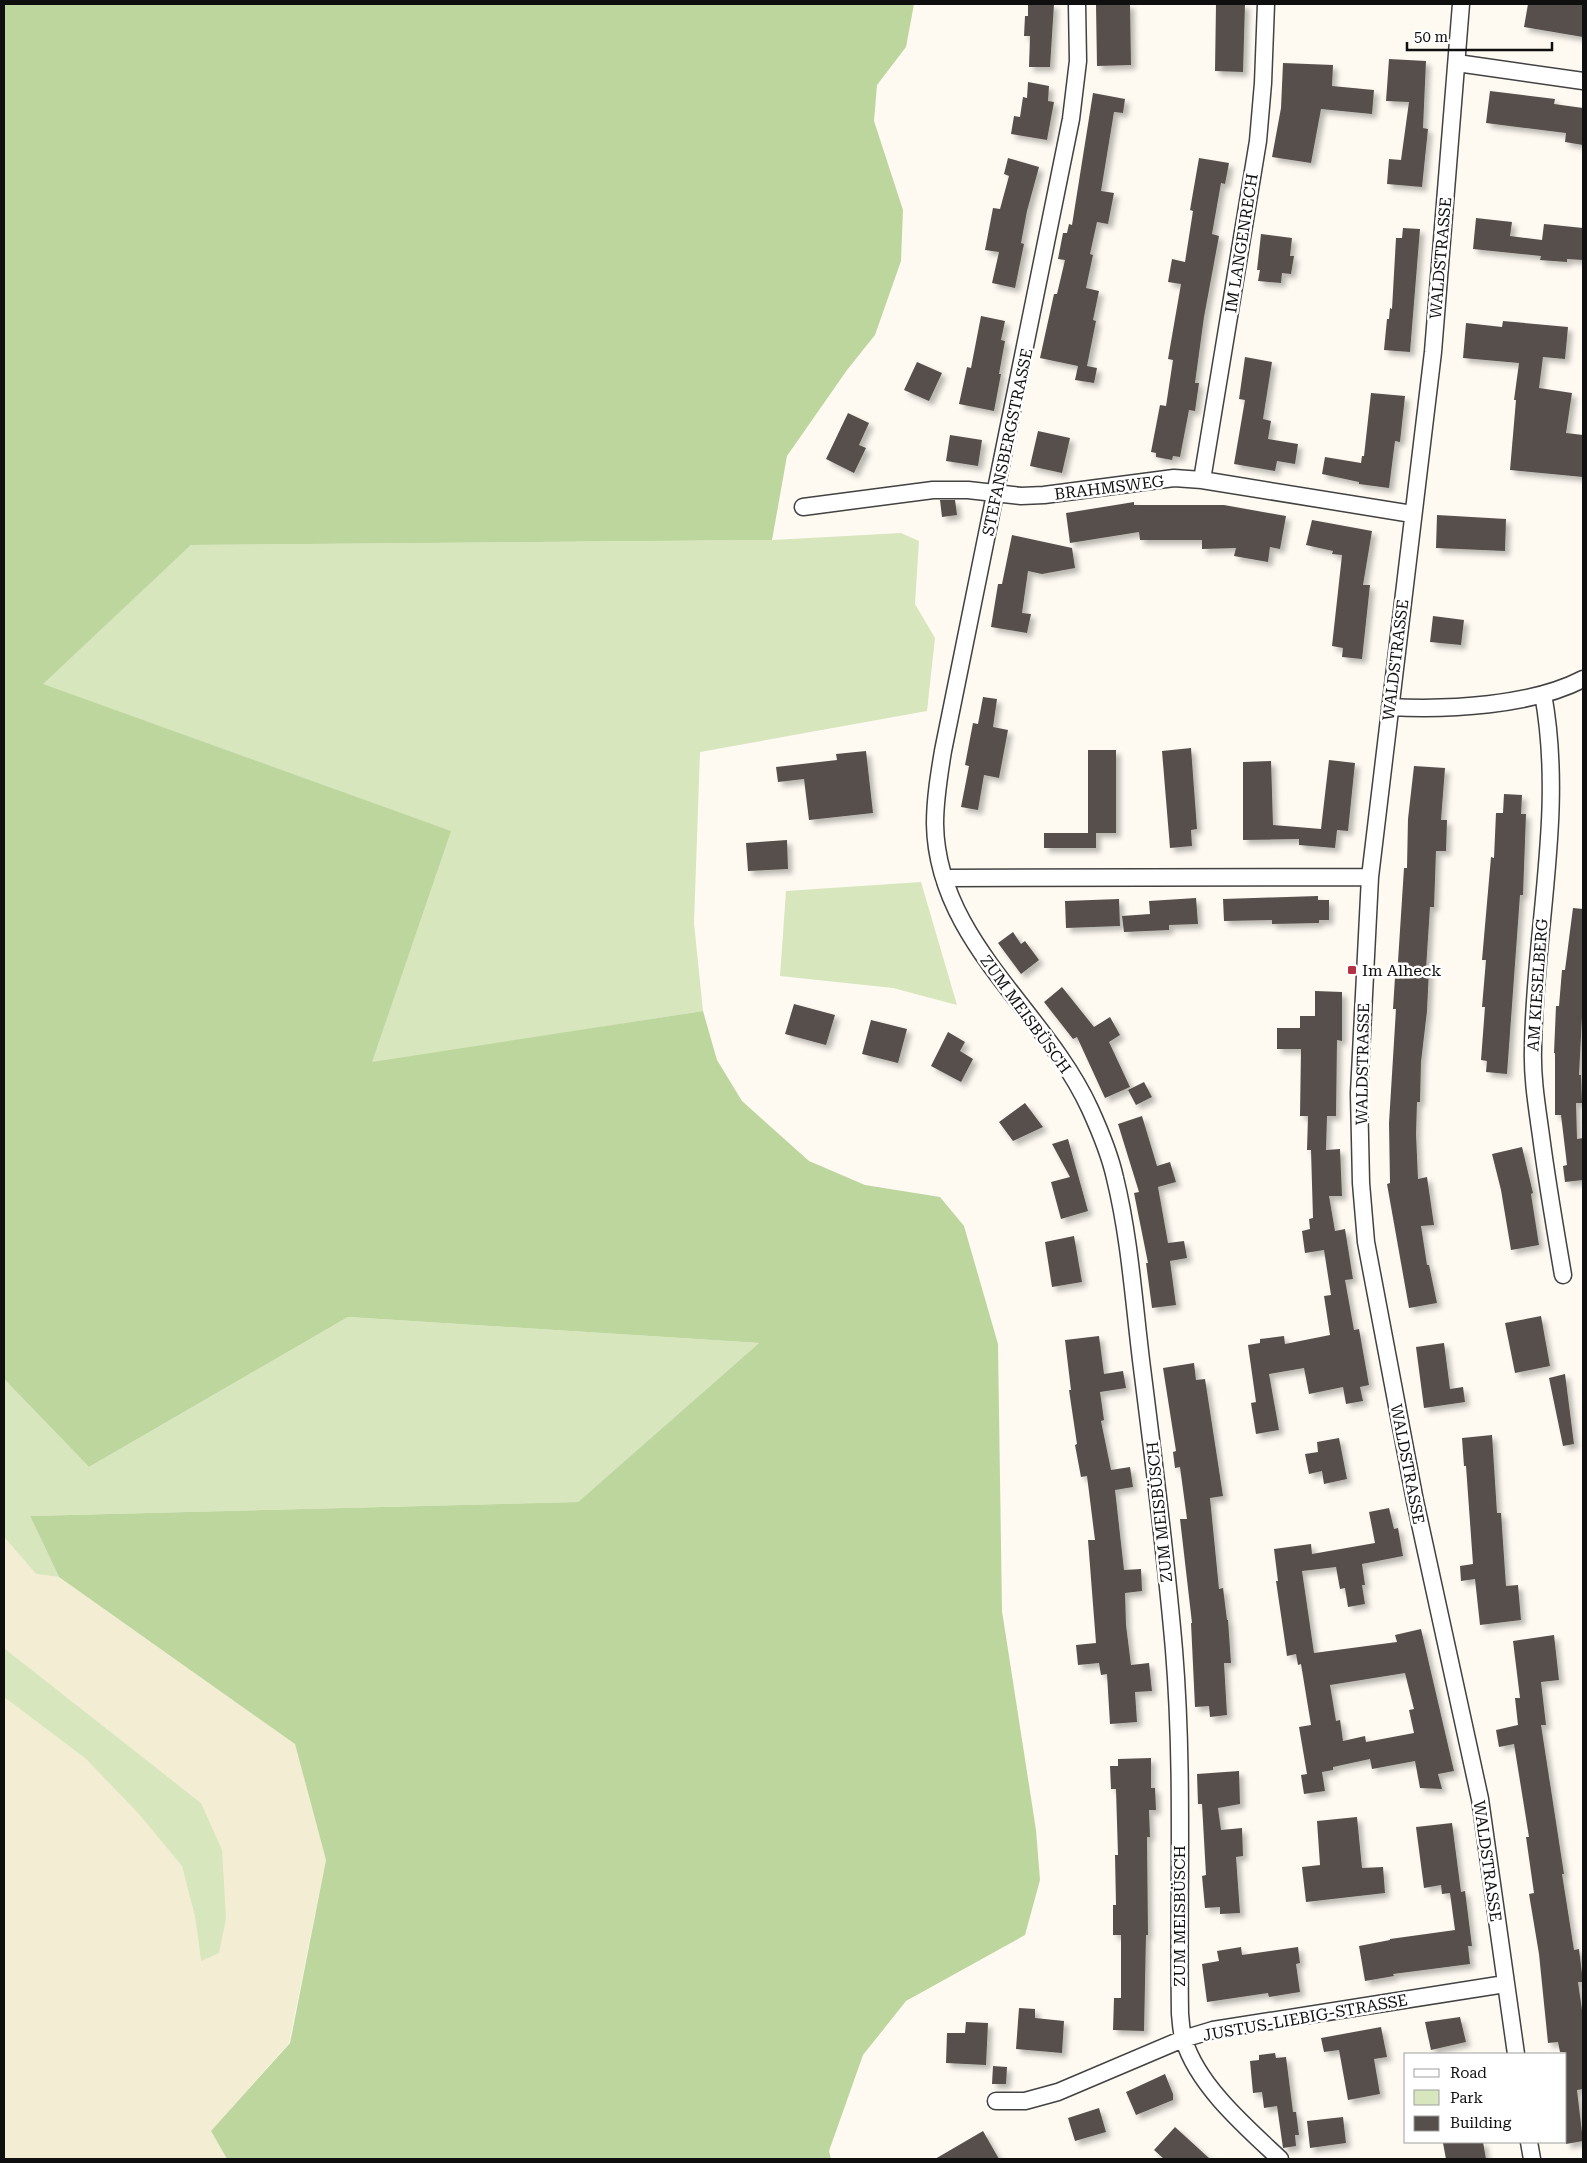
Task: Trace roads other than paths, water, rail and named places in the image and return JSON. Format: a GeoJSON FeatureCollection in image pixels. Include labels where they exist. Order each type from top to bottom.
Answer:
{"type":"FeatureCollection","features":[{"type":"Feature","properties":{"kind":"street","name":"STEFANSBERGSTRASSE"},"geometry":{"type":"LineString","coordinates":[[944,878],[935,827],[936,799],[943,751],[1071,119],[1077,70],[1076,4]]}},
{"type":"Feature","properties":{"kind":"street","name":"IM LANGENRECH"},"geometry":{"type":"LineString","coordinates":[[1202,480],[1258,141],[1263,83],[1266,4]]}},
{"type":"Feature","properties":{"kind":"street","name":"WALDSTRASSE"},"geometry":{"type":"LineString","coordinates":[[1461,4],[1433,352],[1412,514],[1370,877],[1359,1093],[1361,1183],[1366,1242],[1417,1510],[1480,1799],[1516,2053]]}},
{"type":"Feature","properties":{"kind":"street"},"geometry":{"type":"LineString","coordinates":[[1457,63],[1583,81]]}},
{"type":"Feature","properties":{"kind":"street","name":"BRAHMSWEG"},"geometry":{"type":"LineString","coordinates":[[804,507],[933,490],[968,490],[996,494],[1044,495],[1164,479],[1202,480],[1412,514]]}},
{"type":"Feature","properties":{"kind":"street"},"geometry":{"type":"LineString","coordinates":[[1390,707],[1419,708],[1485,704],[1543,694],[1583,679]]}},
{"type":"Feature","properties":{"kind":"street","name":"AM KIESELBERG"},"geometry":{"type":"LineString","coordinates":[[1543,694],[1549,724],[1552,804],[1535,992],[1533,1060],[1546,1170],[1563,1275]]}},
{"type":"Feature","properties":{"kind":"street"},"geometry":{"type":"LineString","coordinates":[[944,878],[1370,877]]}},
{"type":"Feature","properties":{"kind":"street","name":"ZUM MEISBÜSCH"},"geometry":{"type":"LineString","coordinates":[[944,878],[957,914],[977,948],[1032,1018],[1069,1070],[1089,1108],[1115,1176],[1125,1236],[1154,1464],[1174,1652],[1179,1761],[1180,2014],[1183,2039],[1189,2054],[1206,2082],[1280,2159]]}},
{"type":"Feature","properties":{"kind":"street","name":"JUSTUS-LIEBIG-STRASSE"},"geometry":{"type":"LineString","coordinates":[[996,2101],[1025,2101],[1058,2092],[1183,2039],[1236,2025],[1505,1984]]}},
{"type":"Feature","properties":{"kind":"street"},"geometry":{"type":"LineString","coordinates":[[1529,2143],[1532,2159]]}},
{"type":"Feature","properties":{"kind":"place","name":"Im Alheck"},"geometry":{"type":"Point","coordinates":[1352,970]}}]}
